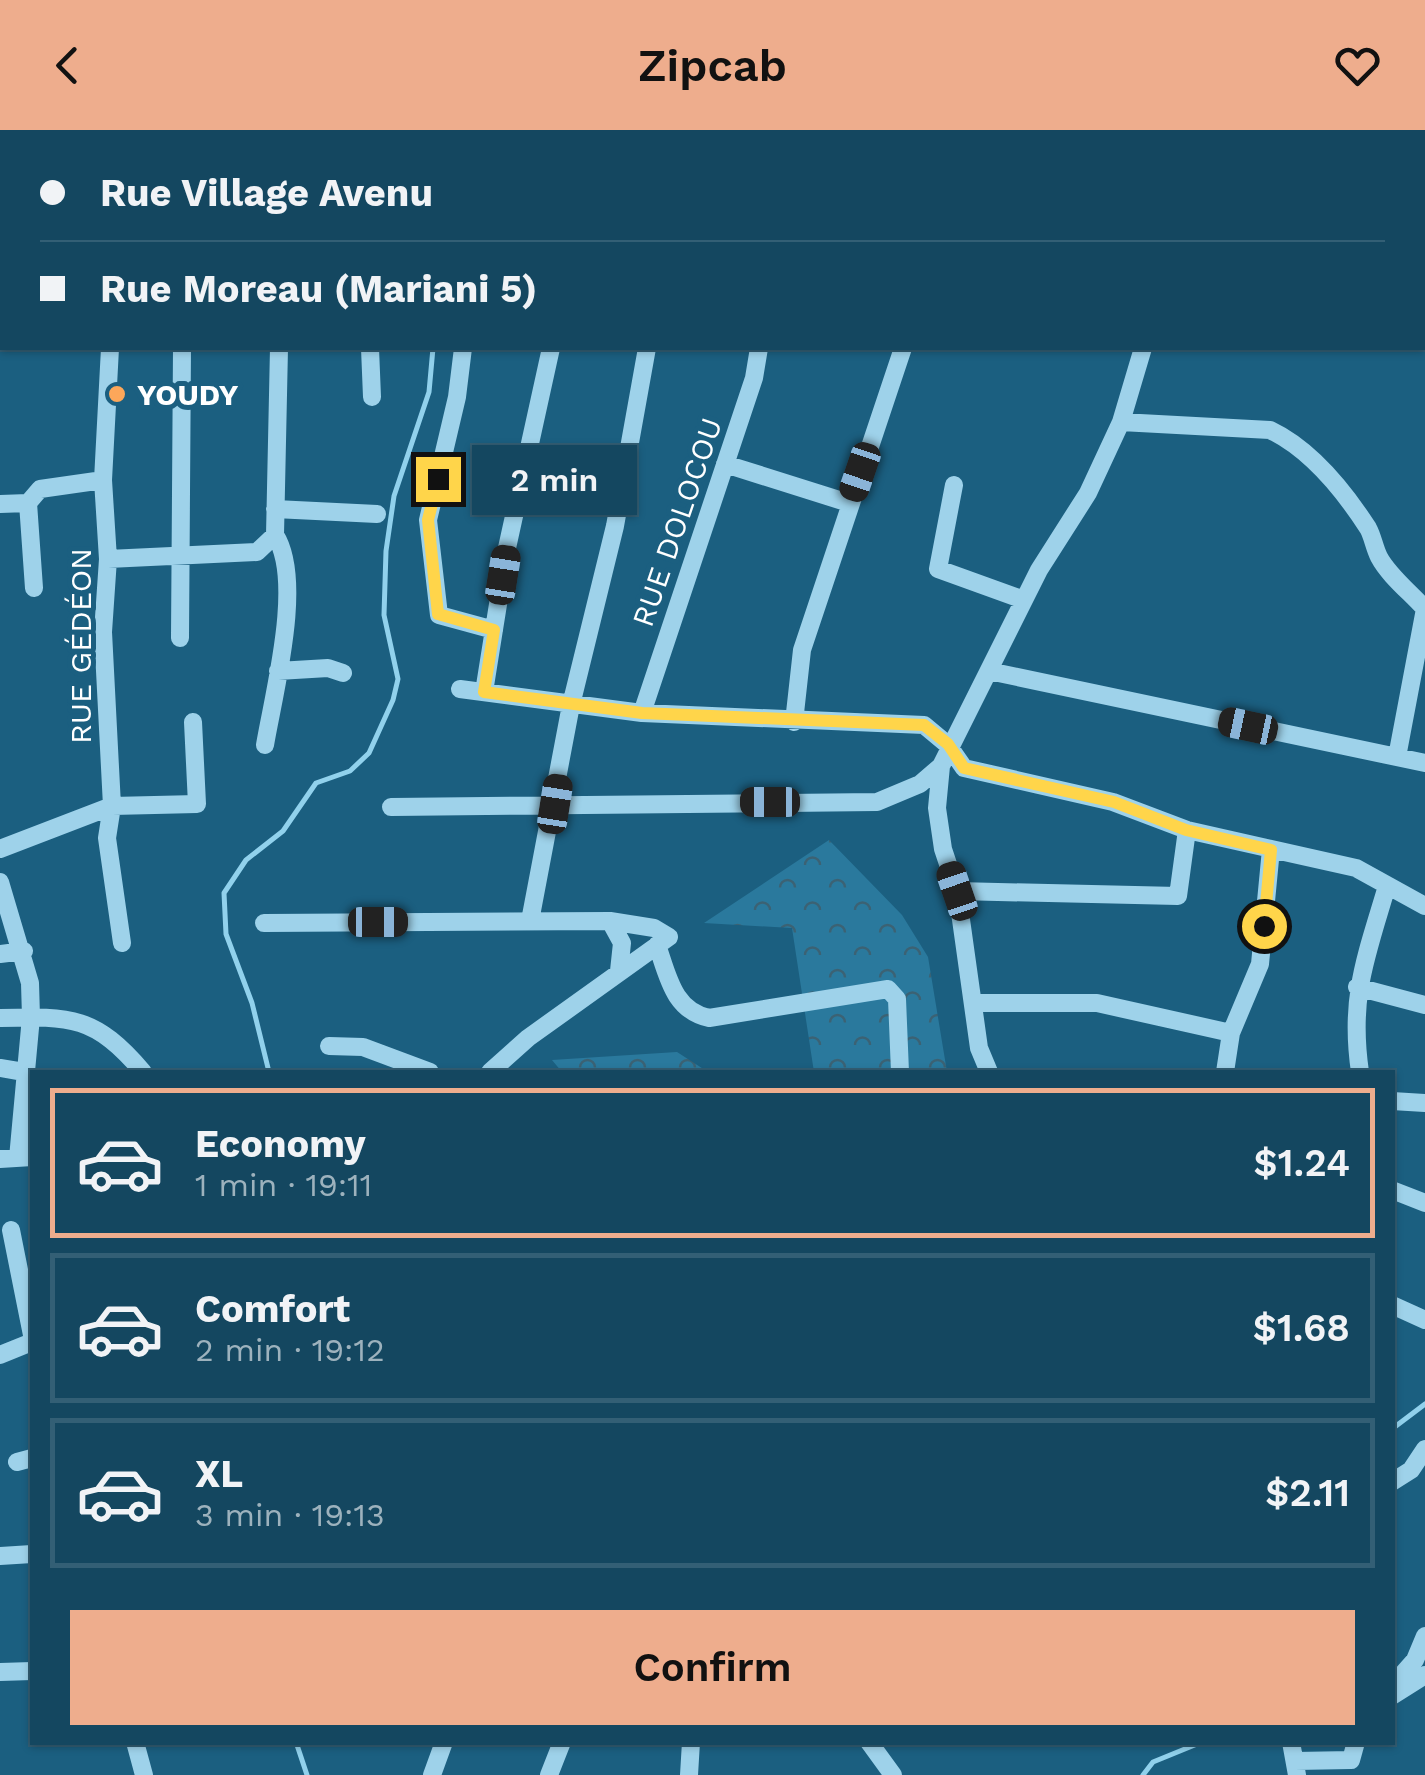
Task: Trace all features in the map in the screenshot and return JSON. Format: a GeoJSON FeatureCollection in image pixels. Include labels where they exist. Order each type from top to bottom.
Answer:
{"type":"FeatureCollection","features":[{"type":"Feature","properties":{"kind":"street","name":"RUE GÉDÉON"},"geometry":{"type":"LineString","coordinates":[[110,350],[103,480],[108,559],[102,632],[112,806],[107,838],[122,943]]}},
{"type":"Feature","properties":{"kind":"street"},"geometry":{"type":"LineString","coordinates":[[180,638],[182,350]]}},
{"type":"Feature","properties":{"kind":"street"},"geometry":{"type":"LineString","coordinates":[[265,745],[278,671],[286,553],[275,536],[279,350]]}},
{"type":"Feature","properties":{"kind":"street"},"geometry":{"type":"LineString","coordinates":[[370,350],[372,398]]}},
{"type":"Feature","properties":{"kind":"street"},"geometry":{"type":"LineString","coordinates":[[463,350],[458,397],[428,520],[429,555],[438,614],[494,630]]}},
{"type":"Feature","properties":{"kind":"street"},"geometry":{"type":"LineString","coordinates":[[484,692],[507,548],[551,350]]}},
{"type":"Feature","properties":{"kind":"street"},"geometry":{"type":"LineString","coordinates":[[530,922],[571,705],[615,526],[647,350]]}},
{"type":"Feature","properties":{"kind":"street","name":"RUE DOLOCOU"},"geometry":{"type":"LineString","coordinates":[[642,713],[758,350]]}},
{"type":"Feature","properties":{"kind":"street"},"geometry":{"type":"LineString","coordinates":[[794,722],[802,650],[903,350]]}},
{"type":"Feature","properties":{"kind":"street"},"geometry":{"type":"LineString","coordinates":[[988,1070],[979,1048],[957,891],[941,835],[937,808],[941,766],[948,744],[1024,600],[1088,493],[1121,422],[1142,350]]}},
{"type":"Feature","properties":{"kind":"street"},"geometry":{"type":"LineString","coordinates":[[1121,422],[1270,430],[1290,439],[1352,506],[1370,531],[1380,558],[1425,609],[1396,757]]}},
{"type":"Feature","properties":{"kind":"street"},"geometry":{"type":"LineString","coordinates":[[725,464],[849,503]]}},
{"type":"Feature","properties":{"kind":"street"},"geometry":{"type":"LineString","coordinates":[[34,588],[28,503],[40,489],[103,480]]}},
{"type":"Feature","properties":{"kind":"street"},"geometry":{"type":"LineString","coordinates":[[954,485],[938,569],[1024,600]]}},
{"type":"Feature","properties":{"kind":"street"},"geometry":{"type":"LineString","coordinates":[[0,504],[28,503]]}},
{"type":"Feature","properties":{"kind":"street"},"geometry":{"type":"LineString","coordinates":[[276,509],[377,514]]}},
{"type":"Feature","properties":{"kind":"street"},"geometry":{"type":"LineString","coordinates":[[108,559],[257,552],[275,536]]}},
{"type":"Feature","properties":{"kind":"street"},"geometry":{"type":"LineString","coordinates":[[278,671],[328,668],[343,673]]}},
{"type":"Feature","properties":{"kind":"street"},"geometry":{"type":"LineString","coordinates":[[988,671],[1425,763]]}},
{"type":"Feature","properties":{"kind":"street"},"geometry":{"type":"LineString","coordinates":[[460,689],[642,713],[924,725],[948,744],[964,768],[1114,802],[1186,830],[1356,868],[1425,906]]}},
{"type":"Feature","properties":{"kind":"street"},"geometry":{"type":"LineString","coordinates":[[0,849],[112,806],[197,804],[194,722]]}},
{"type":"Feature","properties":{"kind":"street"},"geometry":{"type":"LineString","coordinates":[[391,807],[877,802],[920,784],[941,766]]}},
{"type":"Feature","properties":{"kind":"street"},"geometry":{"type":"LineString","coordinates":[[957,891],[1178,896],[1186,830]]}},
{"type":"Feature","properties":{"kind":"street"},"geometry":{"type":"LineString","coordinates":[[1225,1070],[1232,1033],[1260,964],[1271,850]]}},
{"type":"Feature","properties":{"kind":"street"},"geometry":{"type":"LineString","coordinates":[[0,882],[24,951],[32,1017],[17,1158]]}},
{"type":"Feature","properties":{"kind":"street"},"geometry":{"type":"LineString","coordinates":[[1360,1070],[1354,1018],[1357,987],[1387,886]]}},
{"type":"Feature","properties":{"kind":"street"},"geometry":{"type":"LineString","coordinates":[[610,921],[622,943],[618,971]]}},
{"type":"Feature","properties":{"kind":"street"},"geometry":{"type":"LineString","coordinates":[[264,922],[610,921],[654,928],[663,941],[675,995],[684,1008],[709,1018],[888,989],[897,999],[900,1070]]}},
{"type":"Feature","properties":{"kind":"street"},"geometry":{"type":"LineString","coordinates":[[492,1070],[528,1038],[663,941]]}},
{"type":"Feature","properties":{"kind":"street"},"geometry":{"type":"LineString","coordinates":[[0,954],[24,951]]}},
{"type":"Feature","properties":{"kind":"street"},"geometry":{"type":"LineString","coordinates":[[1357,987],[1425,1004]]}},
{"type":"Feature","properties":{"kind":"street"},"geometry":{"type":"LineString","coordinates":[[974,1002],[1097,1003],[1232,1033]]}},
{"type":"Feature","properties":{"kind":"street"},"geometry":{"type":"LineString","coordinates":[[0,1018],[52,1017],[110,1036],[142,1070]]}},
{"type":"Feature","properties":{"kind":"street"},"geometry":{"type":"LineString","coordinates":[[329,1046],[362,1047],[425,1070]]}},
{"type":"Feature","properties":{"kind":"street"},"geometry":{"type":"LineString","coordinates":[[0,1068],[24,1072]]}},
{"type":"Feature","properties":{"kind":"street"},"geometry":{"type":"LineString","coordinates":[[1395,1101],[1425,1103]]}},
{"type":"Feature","properties":{"kind":"street"},"geometry":{"type":"LineString","coordinates":[[1395,1191],[1425,1203]]}},
{"type":"Feature","properties":{"kind":"street"},"geometry":{"type":"LineString","coordinates":[[6,1230],[30,1330]]}},
{"type":"Feature","properties":{"kind":"street"},"geometry":{"type":"LineString","coordinates":[[1395,1307],[1425,1320]]}},
{"type":"Feature","properties":{"kind":"street"},"geometry":{"type":"LineString","coordinates":[[0,1355],[30,1339]]}},
{"type":"Feature","properties":{"kind":"street"},"geometry":{"type":"LineString","coordinates":[[1395,1480],[1410,1470],[1425,1450]]}},
{"type":"Feature","properties":{"kind":"street"},"geometry":{"type":"LineString","coordinates":[[0,1556],[30,1554]]}},
{"type":"Feature","properties":{"kind":"street"},"geometry":{"type":"LineString","coordinates":[[1395,1683],[1415,1660],[1425,1636]]}},
{"type":"Feature","properties":{"kind":"street"},"geometry":{"type":"LineString","coordinates":[[0,1672],[30,1671]]}},
{"type":"Feature","properties":{"kind":"street"},"geometry":{"type":"LineString","coordinates":[[1395,1694],[1425,1675]]}},
{"type":"Feature","properties":{"kind":"street"},"geometry":{"type":"LineString","coordinates":[[136,1745],[144,1775]]}},
{"type":"Feature","properties":{"kind":"street"},"geometry":{"type":"LineString","coordinates":[[432,1775],[443,1745]]}},
{"type":"Feature","properties":{"kind":"street"},"geometry":{"type":"LineString","coordinates":[[550,1775],[561,1745]]}},
{"type":"Feature","properties":{"kind":"street"},"geometry":{"type":"LineString","coordinates":[[689,1775],[690,1745]]}},
{"type":"Feature","properties":{"kind":"street"},"geometry":{"type":"LineString","coordinates":[[871,1745],[892,1775]]}},
{"type":"Feature","properties":{"kind":"street"},"geometry":{"type":"LineString","coordinates":[[1294,1759],[1354,1751],[1364,1775]]}},
{"type":"Feature","properties":{"kind":"green space"},"geometry":{"type":"Polygon","coordinates":[[[829,840],[902,915],[928,957],[947,1070],[814,1070],[792,928],[704,923],[829,840]]]}},
{"type":"Feature","properties":{"kind":"green space"},"geometry":{"type":"Polygon","coordinates":[[[677,1052],[705,1070],[560,1070],[552,1060],[677,1052]]]}},
{"type":"Feature","properties":{"kind":"waterway"},"geometry":{"type":"LineString","coordinates":[[269,1070],[252,1003],[226,934],[224,893],[246,860],[283,831],[316,783],[350,771],[369,753],[393,700],[398,679],[384,615],[386,551],[394,496],[429,392],[433,350]]}},
{"type":"Feature","properties":{"kind":"waterway"},"geometry":{"type":"LineString","coordinates":[[1395,1427],[1425,1404]]}},
{"type":"Feature","properties":{"kind":"waterway"},"geometry":{"type":"LineString","coordinates":[[297,1745],[307,1775]]}},
{"type":"Feature","properties":{"kind":"waterway"},"geometry":{"type":"LineString","coordinates":[[1143,1775],[1153,1762],[1195,1745]]}},
{"type":"Feature","properties":{"kind":"place","name":"YOUDY"},"geometry":{"type":"Point","coordinates":[117,394]}},
{"type":"Feature","properties":{"kind":"route"},"geometry":{"type":"LineString","coordinates":[[438,479],[428,520],[438,614],[494,630],[484,692],[642,713],[848,725],[924,725],[948,744],[964,768],[1044,790],[1114,802],[1186,830],[1271,850],[1264,926]]}}]}
